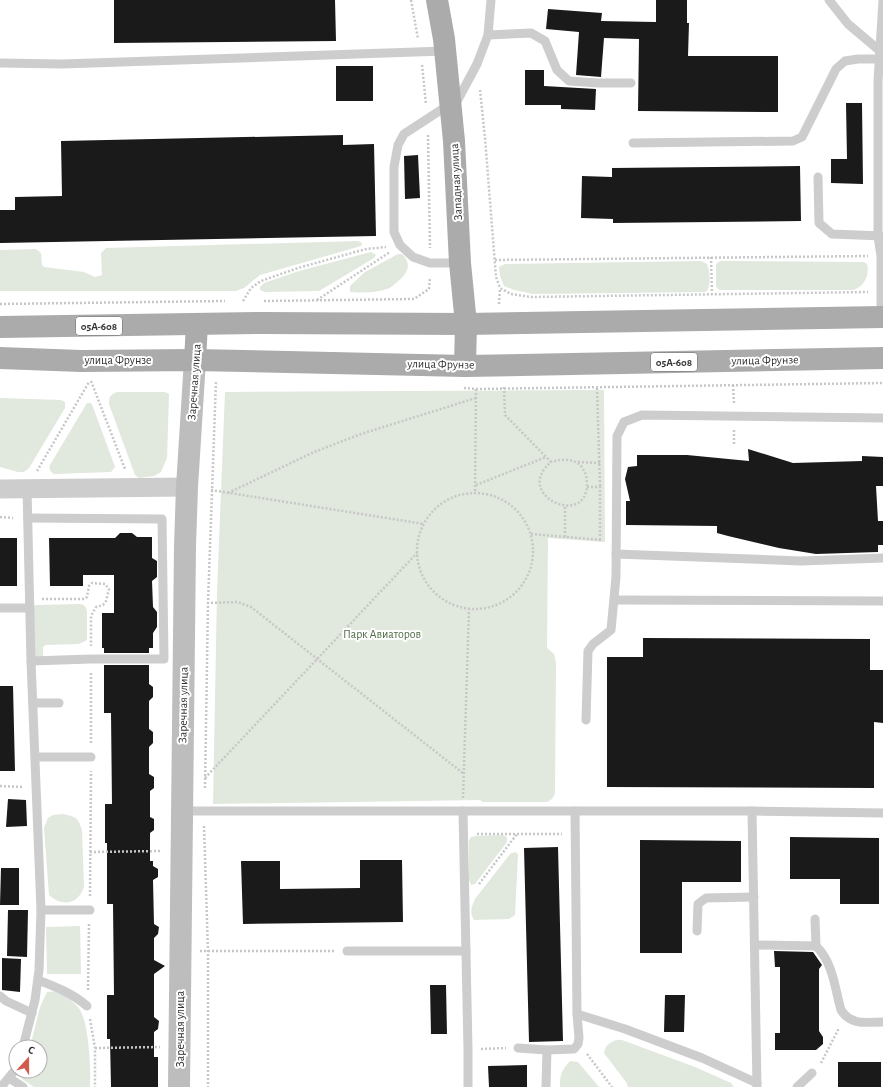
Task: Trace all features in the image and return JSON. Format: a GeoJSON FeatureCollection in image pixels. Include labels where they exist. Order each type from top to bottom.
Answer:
{"type":"FeatureCollection","features":[{"type":"Feature","properties":{"kind":"main road","name":"Западная улица"},"geometry":{"type":"LineString","coordinates":[[437,0],[445,51],[451,109],[460,263],[466,324],[465,366]]}},
{"type":"Feature","properties":{"kind":"main road","name":"05А-608"},"geometry":{"type":"LineString","coordinates":[[0,326],[260,323],[466,324],[499,322],[882,317]]}},
{"type":"Feature","properties":{"kind":"main road","name":"Заречная улица"},"geometry":{"type":"LineString","coordinates":[[194,370],[197,324]]}},
{"type":"Feature","properties":{"kind":"main road","name":"улица Фрунзе"},"geometry":{"type":"LineString","coordinates":[[0,358],[81,360],[194,370],[883,358]]}},
{"type":"Feature","properties":{"kind":"street","name":"Заречная улица"},"geometry":{"type":"LineString","coordinates":[[179,1087],[187,487],[194,370]]}},
{"type":"Feature","properties":{"kind":"street"},"geometry":{"type":"LineString","coordinates":[[0,489],[187,487]]}},
{"type":"Feature","properties":{"kind":"lane"},"geometry":{"type":"LineString","coordinates":[[460,263],[430,263],[413,257],[400,245],[394,232],[394,167],[398,145],[404,134],[428,118],[451,109],[477,64],[488,35],[492,0]]}},
{"type":"Feature","properties":{"kind":"lane"},"geometry":{"type":"LineString","coordinates":[[829,0],[848,24],[880,55]]}},
{"type":"Feature","properties":{"kind":"lane"},"geometry":{"type":"LineString","coordinates":[[882,317],[880,292],[880,55],[883,1]]}},
{"type":"Feature","properties":{"kind":"lane"},"geometry":{"type":"LineString","coordinates":[[488,35],[532,33],[545,41],[557,70],[570,80],[598,83],[631,83]]}},
{"type":"Feature","properties":{"kind":"lane"},"geometry":{"type":"LineString","coordinates":[[0,62],[62,64],[445,51]]}},
{"type":"Feature","properties":{"kind":"lane"},"geometry":{"type":"LineString","coordinates":[[633,143],[793,141],[802,137],[836,69],[846,61],[880,55]]}},
{"type":"Feature","properties":{"kind":"lane"},"geometry":{"type":"LineString","coordinates":[[818,178],[819,223],[832,234],[881,236]]}},
{"type":"Feature","properties":{"kind":"lane"},"geometry":{"type":"LineString","coordinates":[[586,720],[588,651],[593,644],[611,630],[615,600],[617,436],[624,422],[642,415],[883,418]]}},
{"type":"Feature","properties":{"kind":"lane"},"geometry":{"type":"LineString","coordinates":[[25,1039],[32,1014],[38,980],[41,910],[31,661],[27,488]]}},
{"type":"Feature","properties":{"kind":"lane"},"geometry":{"type":"LineString","coordinates":[[28,518],[162,519],[164,659],[31,661]]}},
{"type":"Feature","properties":{"kind":"lane"},"geometry":{"type":"LineString","coordinates":[[616,554],[801,561],[883,558]]}},
{"type":"Feature","properties":{"kind":"lane"},"geometry":{"type":"LineString","coordinates":[[615,600],[883,601]]}},
{"type":"Feature","properties":{"kind":"lane"},"geometry":{"type":"LineString","coordinates":[[0,608],[30,603]]}},
{"type":"Feature","properties":{"kind":"lane"},"geometry":{"type":"LineString","coordinates":[[33,704],[59,703]]}},
{"type":"Feature","properties":{"kind":"lane"},"geometry":{"type":"LineString","coordinates":[[36,757],[91,757]]}},
{"type":"Feature","properties":{"kind":"lane"},"geometry":{"type":"LineString","coordinates":[[182,811],[752,811],[883,813]]}},
{"type":"Feature","properties":{"kind":"lane"},"geometry":{"type":"LineString","coordinates":[[464,811],[468,1087]]}},
{"type":"Feature","properties":{"kind":"lane"},"geometry":{"type":"LineString","coordinates":[[518,1048],[547,1050],[574,1049],[578,1044],[575,811]]}},
{"type":"Feature","properties":{"kind":"lane"},"geometry":{"type":"LineString","coordinates":[[577,1014],[625,1029],[702,1058],[757,1085],[752,811]]}},
{"type":"Feature","properties":{"kind":"lane"},"geometry":{"type":"LineString","coordinates":[[697,931],[698,904],[706,898],[754,897]]}},
{"type":"Feature","properties":{"kind":"lane"},"geometry":{"type":"LineString","coordinates":[[41,910],[90,910]]}},
{"type":"Feature","properties":{"kind":"lane"},"geometry":{"type":"LineString","coordinates":[[815,919],[816,946],[828,961],[841,1010],[845,1017],[852,1021],[883,1022]]}},
{"type":"Feature","properties":{"kind":"lane"},"geometry":{"type":"LineString","coordinates":[[755,945],[816,946]]}},
{"type":"Feature","properties":{"kind":"lane"},"geometry":{"type":"LineString","coordinates":[[347,951],[466,951]]}},
{"type":"Feature","properties":{"kind":"lane"},"geometry":{"type":"LineString","coordinates":[[38,980],[64,990],[75,996],[87,1006]]}},
{"type":"Feature","properties":{"kind":"lane"},"geometry":{"type":"LineString","coordinates":[[0,996],[6,1001],[32,1014]]}},
{"type":"Feature","properties":{"kind":"lane"},"geometry":{"type":"LineString","coordinates":[[546,1087],[547,1050]]}},
{"type":"Feature","properties":{"kind":"lane"},"geometry":{"type":"LineString","coordinates":[[797,1087],[812,1073]]}},
{"type":"Feature","properties":{"kind":"lane"},"geometry":{"type":"LineString","coordinates":[[1,1087],[8,1079]]}},
{"type":"Feature","properties":{"kind":"lane"},"geometry":{"type":"LineString","coordinates":[[11,1079],[23,1087]]}},
{"type":"Feature","properties":{"kind":"path"},"geometry":{"type":"LineString","coordinates":[[477,64],[486,138],[496,277],[500,288],[499,322]]}},
{"type":"Feature","properties":{"kind":"path"},"geometry":{"type":"LineString","coordinates":[[428,118],[429,214]]}},
{"type":"Feature","properties":{"kind":"path"},"geometry":{"type":"LineString","coordinates":[[317,300],[400,245]]}},
{"type":"Feature","properties":{"kind":"path"},"geometry":{"type":"LineString","coordinates":[[250,301],[243,301],[251,288],[261,281],[298,268],[366,249],[400,245]]}},
{"type":"Feature","properties":{"kind":"path"},"geometry":{"type":"LineString","coordinates":[[495,260],[881,256]]}},
{"type":"Feature","properties":{"kind":"path"},"geometry":{"type":"LineString","coordinates":[[711,257],[712,294]]}},
{"type":"Feature","properties":{"kind":"path"},"geometry":{"type":"LineString","coordinates":[[500,288],[511,294],[531,297],[880,292]]}},
{"type":"Feature","properties":{"kind":"path"},"geometry":{"type":"LineString","coordinates":[[258,301],[414,299],[428,289]]}},
{"type":"Feature","properties":{"kind":"path"},"geometry":{"type":"LineString","coordinates":[[0,304],[227,301]]}},
{"type":"Feature","properties":{"kind":"path"},"geometry":{"type":"LineString","coordinates":[[500,365],[504,388],[506,415],[551,462]]}},
{"type":"Feature","properties":{"kind":"path"},"geometry":{"type":"LineString","coordinates":[[194,370],[216,380],[211,490],[204,811],[208,952],[208,1087]]}},
{"type":"Feature","properties":{"kind":"path"},"geometry":{"type":"LineString","coordinates":[[27,488],[90,380],[131,487]]}},
{"type":"Feature","properties":{"kind":"path"},"geometry":{"type":"LineString","coordinates":[[460,388],[597,388],[883,383]]}},
{"type":"Feature","properties":{"kind":"path"},"geometry":{"type":"LineString","coordinates":[[597,388],[600,463],[600,540]]}},
{"type":"Feature","properties":{"kind":"path"},"geometry":{"type":"LineString","coordinates":[[476,389],[476,493]]}},
{"type":"Feature","properties":{"kind":"path"},"geometry":{"type":"LineString","coordinates":[[228,493],[314,452],[361,434],[476,398]]}},
{"type":"Feature","properties":{"kind":"path"},"geometry":{"type":"LineString","coordinates":[[476,485],[546,457]]}},
{"type":"Feature","properties":{"kind":"path"},"geometry":{"type":"LineString","coordinates":[[578,462],[585,471],[587,487],[584,496],[579,502],[565,506],[548,500],[540,483],[542,474],[551,462],[559,459],[600,463]]}},
{"type":"Feature","properties":{"kind":"path"},"geometry":{"type":"LineString","coordinates":[[187,487],[424,524]]}},
{"type":"Feature","properties":{"kind":"path"},"geometry":{"type":"LineString","coordinates":[[587,487],[600,487]]}},
{"type":"Feature","properties":{"kind":"path"},"geometry":{"type":"LineString","coordinates":[[476,493],[496,497],[508,504],[524,518],[531,534],[534,551],[532,566],[527,578],[519,590],[496,606],[482,609],[469,609],[461,608],[448,603],[432,590],[421,572],[417,553],[419,537],[424,524],[432,512],[448,499],[476,493]]}},
{"type":"Feature","properties":{"kind":"path"},"geometry":{"type":"LineString","coordinates":[[565,506],[565,537]]}},
{"type":"Feature","properties":{"kind":"path"},"geometry":{"type":"LineString","coordinates":[[531,534],[616,542]]}},
{"type":"Feature","properties":{"kind":"path"},"geometry":{"type":"LineString","coordinates":[[205,778],[417,553]]}},
{"type":"Feature","properties":{"kind":"path"},"geometry":{"type":"LineString","coordinates":[[30,603],[84,599],[87,597],[89,586],[92,583],[105,584],[109,589],[106,601],[103,605],[96,607],[91,616],[90,910],[87,1006],[95,1048],[96,1087]]}},
{"type":"Feature","properties":{"kind":"path"},"geometry":{"type":"LineString","coordinates":[[185,603],[238,602],[250,607],[464,774]]}},
{"type":"Feature","properties":{"kind":"path"},"geometry":{"type":"LineString","coordinates":[[463,799],[469,609]]}},
{"type":"Feature","properties":{"kind":"path"},"geometry":{"type":"LineString","coordinates":[[0,786],[37,787]]}},
{"type":"Feature","properties":{"kind":"path"},"geometry":{"type":"LineString","coordinates":[[464,834],[575,834]]}},
{"type":"Feature","properties":{"kind":"path"},"geometry":{"type":"LineString","coordinates":[[465,902],[518,834]]}},
{"type":"Feature","properties":{"kind":"path"},"geometry":{"type":"LineString","coordinates":[[90,852],[164,851]]}},
{"type":"Feature","properties":{"kind":"path"},"geometry":{"type":"LineString","coordinates":[[180,951],[347,951]]}},
{"type":"Feature","properties":{"kind":"path"},"geometry":{"type":"LineString","coordinates":[[812,1073],[821,1063],[845,1017]]}},
{"type":"Feature","properties":{"kind":"path"},"geometry":{"type":"LineString","coordinates":[[578,1044],[612,1087]]}},
{"type":"Feature","properties":{"kind":"path"},"geometry":{"type":"LineString","coordinates":[[95,1048],[165,1047]]}},
{"type":"Feature","properties":{"kind":"path"},"geometry":{"type":"LineString","coordinates":[[468,1049],[518,1048]]}},
{"type":"Feature","properties":{"kind":"green space"},"geometry":{"type":"Polygon","coordinates":[[[358,241],[362,243],[361,246],[260,275],[244,288],[236,291],[0,291],[0,250],[36,249],[41,253],[42,265],[44,267],[84,272],[95,277],[102,275],[101,253],[106,248],[358,241]]]}},
{"type":"Feature","properties":{"kind":"green space"},"geometry":{"type":"Polygon","coordinates":[[[371,252],[376,255],[374,258],[319,291],[265,292],[260,290],[260,287],[264,283],[299,271],[371,252]]]}},
{"type":"Feature","properties":{"kind":"green space"},"geometry":{"type":"Polygon","coordinates":[[[398,254],[402,254],[408,266],[404,276],[390,288],[364,293],[350,292],[350,286],[365,272],[398,254]]]}},
{"type":"Feature","properties":{"kind":"green space"},"geometry":{"type":"Polygon","coordinates":[[[701,261],[707,264],[710,282],[707,291],[704,292],[533,294],[504,286],[500,276],[499,267],[505,264],[701,261]]]}},
{"type":"Feature","properties":{"kind":"green space"},"geometry":{"type":"Polygon","coordinates":[[[721,261],[864,262],[867,264],[868,272],[863,283],[853,290],[720,290],[716,286],[716,265],[721,261]]]}},
{"type":"Feature","properties":{"kind":"green space","name":"Парк Авиаторов"},"geometry":{"type":"Polygon","coordinates":[[[604,390],[605,542],[548,538],[547,648],[554,654],[556,663],[555,794],[552,799],[547,802],[483,802],[480,800],[213,804],[217,592],[225,392],[604,390]]]}},
{"type":"Feature","properties":{"kind":"green space"},"geometry":{"type":"Polygon","coordinates":[[[117,392],[165,392],[169,394],[167,458],[161,472],[154,476],[139,478],[135,475],[109,404],[110,396],[117,392]]]}},
{"type":"Feature","properties":{"kind":"green space"},"geometry":{"type":"Polygon","coordinates":[[[0,398],[61,400],[65,402],[65,408],[29,468],[24,472],[18,472],[0,467],[0,398]]]}},
{"type":"Feature","properties":{"kind":"green space"},"geometry":{"type":"Polygon","coordinates":[[[87,403],[91,403],[93,407],[115,467],[111,472],[54,474],[50,470],[50,465],[87,403]]]}},
{"type":"Feature","properties":{"kind":"green space"},"geometry":{"type":"Polygon","coordinates":[[[81,604],[85,606],[87,611],[87,640],[79,644],[46,645],[43,647],[43,655],[41,657],[35,657],[33,655],[33,608],[35,605],[81,604]]]}},
{"type":"Feature","properties":{"kind":"green space"},"geometry":{"type":"Polygon","coordinates":[[[63,814],[76,818],[82,830],[84,887],[78,898],[69,902],[59,901],[49,895],[44,828],[48,818],[53,815],[63,814]]]}},
{"type":"Feature","properties":{"kind":"green space"},"geometry":{"type":"Polygon","coordinates":[[[503,835],[507,837],[507,842],[475,884],[471,885],[469,880],[469,840],[471,837],[475,836],[503,835]]]}},
{"type":"Feature","properties":{"kind":"green space"},"geometry":{"type":"Polygon","coordinates":[[[515,852],[518,854],[515,915],[509,919],[474,920],[471,912],[475,899],[510,854],[515,852]]]}},
{"type":"Feature","properties":{"kind":"green space"},"geometry":{"type":"Polygon","coordinates":[[[80,926],[81,974],[47,974],[46,927],[80,926]]]}},
{"type":"Feature","properties":{"kind":"green space"},"geometry":{"type":"Polygon","coordinates":[[[47,992],[55,992],[73,1002],[80,1010],[86,1026],[90,1059],[90,1087],[34,1087],[22,1079],[48,1079],[48,1039],[32,1039],[40,1007],[47,992]]]}},
{"type":"Feature","properties":{"kind":"green space"},"geometry":{"type":"Polygon","coordinates":[[[622,1040],[695,1067],[731,1083],[734,1087],[628,1087],[626,1082],[604,1053],[605,1048],[611,1042],[622,1040]]]}},
{"type":"Feature","properties":{"kind":"green space"},"geometry":{"type":"Polygon","coordinates":[[[570,1061],[578,1062],[599,1087],[560,1087],[562,1073],[570,1061]]]}},
{"type":"Feature","properties":{"kind":"building"},"geometry":{"type":"Polygon","coordinates":[[[114,0],[335,0],[336,41],[114,43],[114,0]]]}},
{"type":"Feature","properties":{"kind":"building"},"geometry":{"type":"Polygon","coordinates":[[[656,0],[687,0],[687,23],[689,23],[688,56],[778,56],[778,112],[638,111],[639,39],[604,38],[601,77],[576,75],[579,32],[546,29],[548,9],[602,13],[601,21],[656,22],[656,0]]]}},
{"type":"Feature","properties":{"kind":"building"},"geometry":{"type":"Polygon","coordinates":[[[336,66],[373,66],[373,101],[336,101],[336,66]]]}},
{"type":"Feature","properties":{"kind":"building"},"geometry":{"type":"Polygon","coordinates":[[[525,70],[544,70],[544,86],[596,89],[595,110],[561,109],[561,105],[525,105],[525,70]]]}},
{"type":"Feature","properties":{"kind":"building"},"geometry":{"type":"Polygon","coordinates":[[[846,103],[862,103],[863,184],[831,183],[831,159],[847,159],[846,103]]]}},
{"type":"Feature","properties":{"kind":"building"},"geometry":{"type":"Polygon","coordinates":[[[343,135],[343,145],[374,144],[376,236],[0,243],[0,210],[15,210],[15,197],[62,196],[61,141],[343,135]]]}},
{"type":"Feature","properties":{"kind":"building"},"geometry":{"type":"Polygon","coordinates":[[[418,155],[420,198],[405,199],[404,156],[418,155]]]}},
{"type":"Feature","properties":{"kind":"building"},"geometry":{"type":"Polygon","coordinates":[[[800,166],[801,221],[613,223],[613,219],[581,218],[582,176],[612,177],[612,168],[800,166]]]}},
{"type":"Feature","properties":{"kind":"building"},"geometry":{"type":"Polygon","coordinates":[[[748,449],[793,463],[862,461],[862,456],[883,457],[883,486],[876,486],[878,521],[883,521],[883,545],[878,545],[878,552],[816,554],[779,548],[717,533],[717,526],[626,525],[626,501],[630,501],[625,479],[628,467],[637,466],[637,455],[687,455],[749,461],[748,449]]]}},
{"type":"Feature","properties":{"kind":"building"},"geometry":{"type":"Polygon","coordinates":[[[120,533],[132,533],[137,537],[152,537],[152,558],[157,561],[157,577],[152,581],[153,607],[157,612],[157,627],[153,633],[153,648],[149,648],[149,653],[104,653],[104,648],[102,648],[102,613],[114,613],[114,575],[83,575],[83,586],[50,586],[49,538],[115,538],[120,533]]]}},
{"type":"Feature","properties":{"kind":"building"},"geometry":{"type":"Polygon","coordinates":[[[0,538],[17,538],[17,586],[0,586],[0,538]]]}},
{"type":"Feature","properties":{"kind":"building"},"geometry":{"type":"Polygon","coordinates":[[[643,638],[870,639],[870,670],[883,670],[883,723],[874,722],[874,788],[607,787],[607,657],[643,657],[643,638]]]}},
{"type":"Feature","properties":{"kind":"building"},"geometry":{"type":"Polygon","coordinates":[[[104,665],[149,665],[149,684],[153,687],[153,697],[149,701],[149,729],[153,732],[153,743],[149,747],[149,774],[154,777],[154,788],[150,791],[150,817],[154,819],[154,830],[150,833],[150,861],[153,861],[153,866],[158,869],[158,877],[153,880],[154,924],[159,927],[158,934],[154,938],[154,960],[165,966],[154,974],[154,1017],[159,1021],[158,1029],[154,1032],[154,1057],[158,1057],[158,1087],[111,1087],[110,1039],[107,1039],[107,995],[114,995],[113,904],[107,904],[107,843],[105,843],[105,804],[112,804],[111,713],[104,713],[104,665]]]}},
{"type":"Feature","properties":{"kind":"building"},"geometry":{"type":"Polygon","coordinates":[[[0,686],[13,686],[15,771],[0,771],[0,686]]]}},
{"type":"Feature","properties":{"kind":"building"},"geometry":{"type":"Polygon","coordinates":[[[8,799],[26,800],[27,826],[6,827],[8,799]]]}},
{"type":"Feature","properties":{"kind":"building"},"geometry":{"type":"Polygon","coordinates":[[[790,837],[879,838],[879,904],[840,904],[840,879],[790,879],[790,837]]]}},
{"type":"Feature","properties":{"kind":"building"},"geometry":{"type":"Polygon","coordinates":[[[640,840],[741,841],[741,882],[682,882],[682,953],[640,953],[640,840]]]}},
{"type":"Feature","properties":{"kind":"building"},"geometry":{"type":"Polygon","coordinates":[[[558,847],[563,1041],[529,1042],[524,848],[558,847]]]}},
{"type":"Feature","properties":{"kind":"building"},"geometry":{"type":"Polygon","coordinates":[[[360,860],[402,860],[403,922],[243,924],[241,861],[280,861],[280,889],[360,888],[360,860]]]}},
{"type":"Feature","properties":{"kind":"building"},"geometry":{"type":"Polygon","coordinates":[[[1,868],[19,868],[19,905],[0,905],[1,868]]]}},
{"type":"Feature","properties":{"kind":"building"},"geometry":{"type":"Polygon","coordinates":[[[8,910],[28,910],[27,957],[7,956],[8,910]]]}},
{"type":"Feature","properties":{"kind":"building"},"geometry":{"type":"Polygon","coordinates":[[[774,951],[813,952],[822,965],[819,969],[819,1031],[823,1037],[823,1044],[816,1050],[775,1050],[775,1033],[780,1033],[780,967],[775,967],[774,951]]]}},
{"type":"Feature","properties":{"kind":"building"},"geometry":{"type":"Polygon","coordinates":[[[2,958],[21,959],[20,992],[2,990],[2,958]]]}},
{"type":"Feature","properties":{"kind":"building"},"geometry":{"type":"Polygon","coordinates":[[[430,985],[446,985],[447,1034],[431,1034],[430,985]]]}},
{"type":"Feature","properties":{"kind":"building"},"geometry":{"type":"Polygon","coordinates":[[[665,995],[685,995],[684,1032],[664,1032],[665,995]]]}},
{"type":"Feature","properties":{"kind":"building"},"geometry":{"type":"Polygon","coordinates":[[[838,1062],[881,1062],[881,1087],[838,1087],[838,1062]]]}},
{"type":"Feature","properties":{"kind":"building"},"geometry":{"type":"Polygon","coordinates":[[[527,1065],[527,1087],[489,1087],[488,1066],[527,1065]]]}}]}
